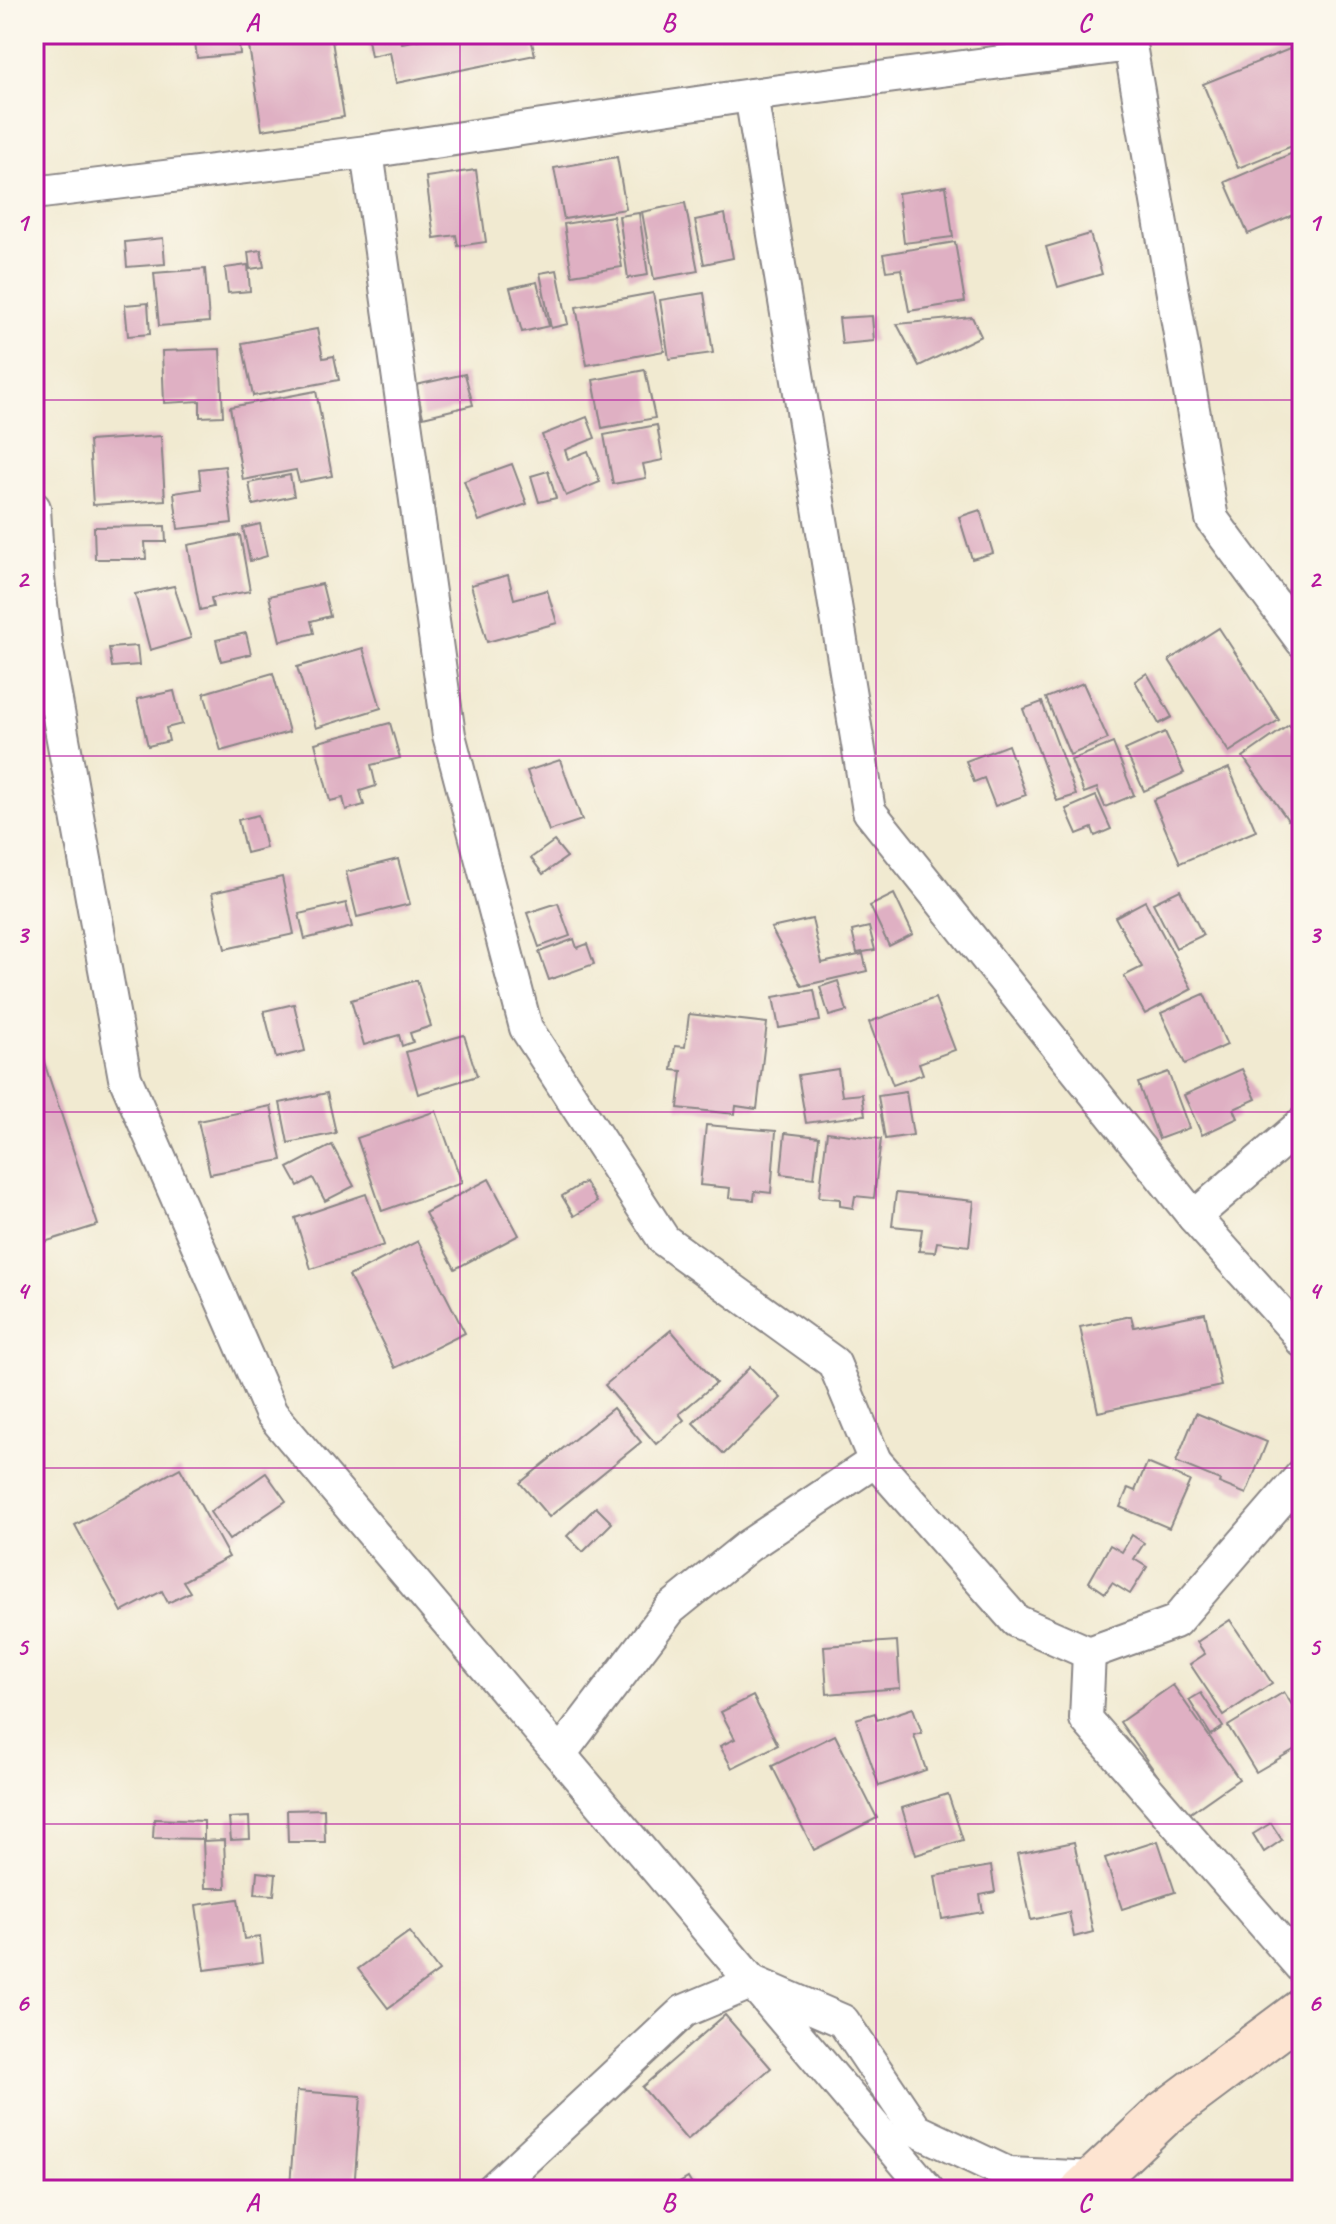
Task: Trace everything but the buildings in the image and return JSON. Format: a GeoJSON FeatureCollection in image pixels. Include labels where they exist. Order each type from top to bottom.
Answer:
{"type":"FeatureCollection","features":[{"type":"Feature","properties":{"kind":"street"},"geometry":{"type":"LineString","coordinates":[[34,193],[367,152],[1130,40],[1212,519],[1302,641]]}},
{"type":"Feature","properties":{"kind":"street"},"geometry":{"type":"LineString","coordinates":[[751,95],[869,811],[1194,1217],[1302,1341]]}},
{"type":"Feature","properties":{"kind":"street"},"geometry":{"type":"LineString","coordinates":[[367,152],[449,735],[526,1028],[664,1240],[834,1363],[875,1461],[1016,1621],[1089,1653],[1175,1622],[1302,1475]]}},
{"type":"Feature","properties":{"kind":"street"},"geometry":{"type":"LineString","coordinates":[[34,508],[40,647],[125,1078],[271,1413],[928,2190]]}},
{"type":"Feature","properties":{"kind":"street"},"geometry":{"type":"LineString","coordinates":[[1194,1217],[1302,1124]]}},
{"type":"Feature","properties":{"kind":"street"},"geometry":{"type":"LineString","coordinates":[[560,1754],[670,1609],[748,1546],[875,1461]]}},
{"type":"Feature","properties":{"kind":"street"},"geometry":{"type":"LineString","coordinates":[[1089,1653],[1086,1719],[1302,1968]]}},
{"type":"Feature","properties":{"kind":"street"},"geometry":{"type":"LineString","coordinates":[[492,2190],[684,2011],[753,1982],[843,2021],[916,2130],[1009,2174],[1090,2184],[1164,2114],[1302,2011]]}}]}
